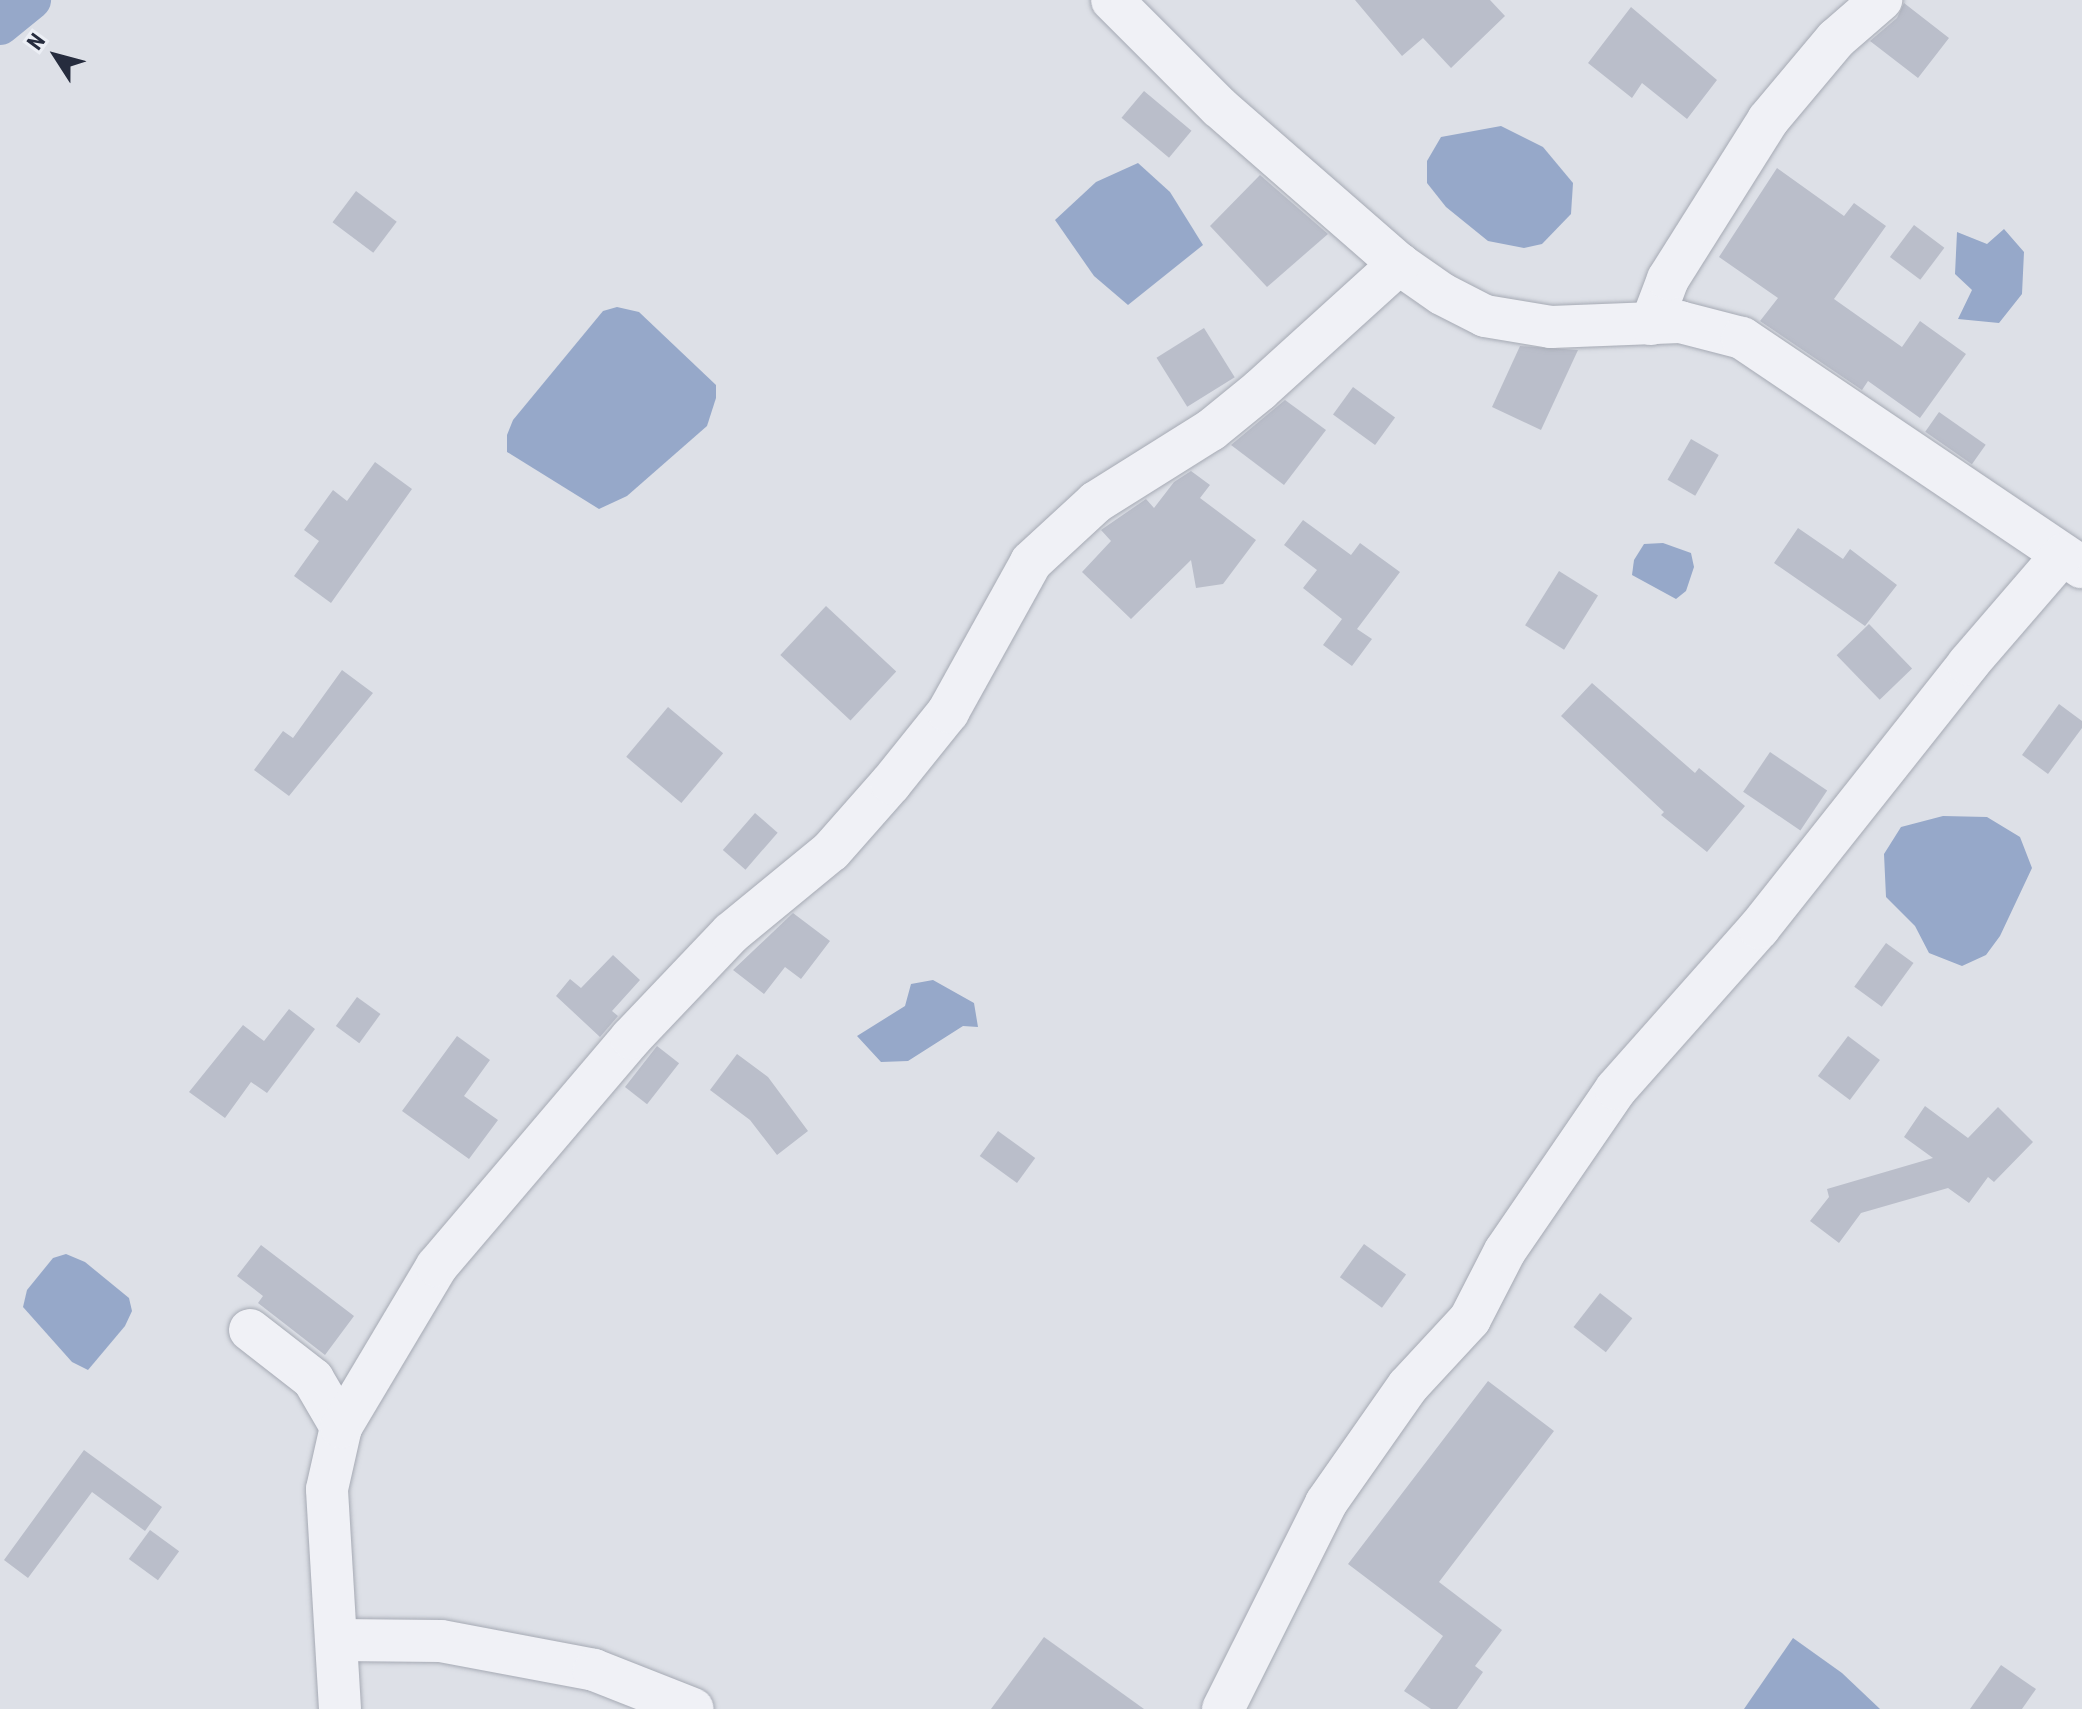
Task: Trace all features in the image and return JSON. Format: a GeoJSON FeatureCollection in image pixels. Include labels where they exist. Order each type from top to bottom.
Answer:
{"type":"FeatureCollection","features":[{"type":"Feature","properties":{"kind":"street"},"geometry":{"type":"LineString","coordinates":[[1112,0],[1219,107],[1399,264],[1485,316],[1551,327],[1680,322],[1742,338],[2072,561],[1968,664],[1833,840],[1616,1089],[1505,1251],[1470,1319],[1408,1386],[1326,1503],[1223,1709]]}},
{"type":"Feature","properties":{"kind":"street"},"geometry":{"type":"LineString","coordinates":[[1651,324],[1675,267],[1768,120],[1836,39],[1881,0]]}},
{"type":"Feature","properties":{"kind":"street"},"geometry":{"type":"LineString","coordinates":[[340,1709],[327,1489],[341,1427],[437,1266],[509,1178],[731,933],[831,851],[948,712],[1031,562],[1096,502],[1211,430],[1260,390],[1399,264]]}},
{"type":"Feature","properties":{"kind":"street"},"geometry":{"type":"LineString","coordinates":[[250,1330],[313,1379],[341,1427]]}},
{"type":"Feature","properties":{"kind":"street"},"geometry":{"type":"LineString","coordinates":[[338,1640],[441,1641],[579,1667],[693,1709]]}},
{"type":"Feature","properties":{"kind":"water"},"geometry":{"type":"Polygon","coordinates":[[[1501,126],[1543,147],[1573,183],[1571,214],[1542,244],[1524,248],[1488,241],[1446,207],[1427,183],[1427,161],[1441,137],[1501,126]]]}},
{"type":"Feature","properties":{"kind":"water"},"geometry":{"type":"Polygon","coordinates":[[[1138,163],[1170,192],[1203,245],[1128,305],[1094,276],[1055,220],[1096,182],[1138,163]]]}},
{"type":"Feature","properties":{"kind":"water"},"geometry":{"type":"Polygon","coordinates":[[[2004,229],[2024,252],[2022,294],[1999,323],[1958,319],[1972,290],[1955,274],[1957,232],[1987,244],[2004,229]]]}},
{"type":"Feature","properties":{"kind":"water"},"geometry":{"type":"Polygon","coordinates":[[[617,307],[639,312],[716,385],[716,398],[707,426],[627,496],[599,509],[507,452],[507,435],[513,420],[603,311],[617,307]]]}},
{"type":"Feature","properties":{"kind":"water"},"geometry":{"type":"Polygon","coordinates":[[[1663,543],[1691,553],[1694,567],[1686,591],[1676,599],[1632,575],[1634,560],[1644,544],[1663,543]]]}},
{"type":"Feature","properties":{"kind":"water"},"geometry":{"type":"Polygon","coordinates":[[[1943,816],[1987,817],[2020,837],[2032,868],[2000,936],[1986,955],[1962,966],[1929,953],[1915,926],[1886,897],[1884,854],[1901,827],[1943,816]]]}},
{"type":"Feature","properties":{"kind":"water"},"geometry":{"type":"Polygon","coordinates":[[[933,980],[974,1003],[978,1027],[963,1026],[908,1061],[881,1062],[857,1036],[905,1006],[911,984],[933,980]]]}},
{"type":"Feature","properties":{"kind":"water"},"geometry":{"type":"Polygon","coordinates":[[[66,1254],[85,1262],[129,1298],[132,1311],[125,1326],[88,1370],[72,1362],[23,1307],[27,1290],[53,1258],[66,1254]]]}},
{"type":"Feature","properties":{"kind":"water"},"geometry":{"type":"Polygon","coordinates":[[[1793,1638],[1842,1673],[1880,1709],[1744,1709],[1793,1638]]]}},
{"type":"Feature","properties":{"kind":"building"},"geometry":{"type":"Polygon","coordinates":[[[1355,0],[1490,0],[1505,16],[1451,68],[1423,38],[1402,56],[1355,0]]]}},
{"type":"Feature","properties":{"kind":"building"},"geometry":{"type":"Polygon","coordinates":[[[1904,3],[1949,38],[1918,78],[1870,41],[1897,18],[1904,3]]]}},
{"type":"Feature","properties":{"kind":"building"},"geometry":{"type":"Polygon","coordinates":[[[1631,7],[1717,80],[1687,119],[1642,83],[1632,98],[1588,63],[1631,7]]]}},
{"type":"Feature","properties":{"kind":"building"},"geometry":{"type":"Polygon","coordinates":[[[1144,91],[1191,131],[1169,158],[1122,118],[1144,91]]]}},
{"type":"Feature","properties":{"kind":"building"},"geometry":{"type":"Polygon","coordinates":[[[1777,168],[1844,216],[1854,203],[1886,226],[1834,299],[1902,347],[1920,321],[1966,354],[1920,418],[1868,381],[1862,390],[1760,321],[1778,298],[1719,257],[1777,168]]]}},
{"type":"Feature","properties":{"kind":"building"},"geometry":{"type":"Polygon","coordinates":[[[1260,175],[1328,234],[1267,287],[1210,226],[1260,175]]]}},
{"type":"Feature","properties":{"kind":"building"},"geometry":{"type":"Polygon","coordinates":[[[356,191],[397,222],[373,253],[333,222],[356,191]]]}},
{"type":"Feature","properties":{"kind":"building"},"geometry":{"type":"Polygon","coordinates":[[[1914,225],[1944,248],[1920,280],[1890,257],[1914,225]]]}},
{"type":"Feature","properties":{"kind":"building"},"geometry":{"type":"Polygon","coordinates":[[[1204,328],[1235,377],[1187,407],[1157,358],[1204,328]]]}},
{"type":"Feature","properties":{"kind":"building"},"geometry":{"type":"Polygon","coordinates":[[[1520,346],[1578,350],[1541,430],[1492,407],[1520,346]]]}},
{"type":"Feature","properties":{"kind":"building"},"geometry":{"type":"Polygon","coordinates":[[[1353,387],[1395,418],[1375,445],[1333,415],[1353,387]]]}},
{"type":"Feature","properties":{"kind":"building"},"geometry":{"type":"Polygon","coordinates":[[[1285,400],[1326,430],[1284,485],[1231,445],[1285,400]]]}},
{"type":"Feature","properties":{"kind":"building"},"geometry":{"type":"Polygon","coordinates":[[[1939,412],[1986,445],[1972,464],[1925,432],[1939,412]]]}},
{"type":"Feature","properties":{"kind":"building"},"geometry":{"type":"Polygon","coordinates":[[[1691,439],[1719,455],[1695,496],[1668,480],[1691,439]]]}},
{"type":"Feature","properties":{"kind":"building"},"geometry":{"type":"Polygon","coordinates":[[[375,462],[412,489],[331,603],[294,576],[319,541],[304,530],[333,490],[347,501],[375,462]]]}},
{"type":"Feature","properties":{"kind":"building"},"geometry":{"type":"Polygon","coordinates":[[[1191,471],[1210,485],[1200,498],[1256,540],[1223,584],[1196,588],[1191,560],[1131,619],[1082,572],[1111,541],[1101,530],[1146,499],[1154,508],[1174,482],[1191,471]]]}},
{"type":"Feature","properties":{"kind":"building"},"geometry":{"type":"Polygon","coordinates":[[[1303,520],[1351,555],[1360,543],[1400,572],[1357,629],[1372,639],[1352,666],[1323,645],[1342,619],[1303,588],[1317,570],[1284,545],[1303,520]]]}},
{"type":"Feature","properties":{"kind":"building"},"geometry":{"type":"Polygon","coordinates":[[[1798,528],[1843,559],[1850,549],[1897,585],[1865,626],[1774,563],[1798,528]]]}},
{"type":"Feature","properties":{"kind":"building"},"geometry":{"type":"Polygon","coordinates":[[[1559,571],[1598,595],[1564,650],[1525,625],[1559,571]]]}},
{"type":"Feature","properties":{"kind":"building"},"geometry":{"type":"Polygon","coordinates":[[[826,606],[896,671],[851,720],[780,655],[826,606]]]}},
{"type":"Feature","properties":{"kind":"building"},"geometry":{"type":"Polygon","coordinates":[[[1869,624],[1912,669],[1880,700],[1837,655],[1869,624]]]}},
{"type":"Feature","properties":{"kind":"building"},"geometry":{"type":"Polygon","coordinates":[[[342,670],[373,693],[289,796],[254,770],[283,731],[293,738],[342,670]]]}},
{"type":"Feature","properties":{"kind":"building"},"geometry":{"type":"Polygon","coordinates":[[[1592,683],[1695,773],[1699,768],[1745,806],[1707,852],[1661,815],[1664,812],[1561,716],[1592,683]]]}},
{"type":"Feature","properties":{"kind":"building"},"geometry":{"type":"Polygon","coordinates":[[[2059,704],[2082,721],[2082,728],[2048,774],[2022,755],[2059,704]]]}},
{"type":"Feature","properties":{"kind":"building"},"geometry":{"type":"Polygon","coordinates":[[[668,707],[723,753],[681,803],[626,757],[668,707]]]}},
{"type":"Feature","properties":{"kind":"building"},"geometry":{"type":"Polygon","coordinates":[[[1770,752],[1827,791],[1800,830],[1743,792],[1770,752]]]}},
{"type":"Feature","properties":{"kind":"building"},"geometry":{"type":"Polygon","coordinates":[[[755,813],[778,833],[745,870],[723,850],[755,813]]]}},
{"type":"Feature","properties":{"kind":"building"},"geometry":{"type":"Polygon","coordinates":[[[793,913],[830,941],[801,979],[785,967],[764,994],[733,970],[793,913]]]}},
{"type":"Feature","properties":{"kind":"building"},"geometry":{"type":"Polygon","coordinates":[[[1886,943],[1914,963],[1882,1007],[1854,987],[1886,943]]]}},
{"type":"Feature","properties":{"kind":"building"},"geometry":{"type":"Polygon","coordinates":[[[613,955],[640,980],[612,1011],[618,1016],[600,1037],[556,996],[570,979],[581,988],[613,955]]]}},
{"type":"Feature","properties":{"kind":"building"},"geometry":{"type":"Polygon","coordinates":[[[357,997],[380,1014],[359,1043],[336,1026],[357,997]]]}},
{"type":"Feature","properties":{"kind":"building"},"geometry":{"type":"Polygon","coordinates":[[[289,1009],[315,1029],[267,1093],[251,1082],[225,1118],[189,1092],[243,1025],[264,1041],[289,1009]]]}},
{"type":"Feature","properties":{"kind":"building"},"geometry":{"type":"Polygon","coordinates":[[[457,1036],[490,1060],[464,1096],[498,1120],[469,1159],[402,1111],[457,1036]]]}},
{"type":"Feature","properties":{"kind":"building"},"geometry":{"type":"Polygon","coordinates":[[[1848,1036],[1880,1060],[1850,1100],[1818,1076],[1848,1036]]]}},
{"type":"Feature","properties":{"kind":"building"},"geometry":{"type":"Polygon","coordinates":[[[657,1046],[679,1063],[647,1104],[625,1087],[657,1046]]]}},
{"type":"Feature","properties":{"kind":"building"},"geometry":{"type":"Polygon","coordinates":[[[737,1054],[768,1077],[808,1131],[777,1155],[750,1120],[710,1090],[737,1054]]]}},
{"type":"Feature","properties":{"kind":"building"},"geometry":{"type":"Polygon","coordinates":[[[1925,1106],[1968,1138],[1998,1107],[2033,1142],[1994,1182],[1988,1177],[1969,1203],[1948,1188],[1861,1213],[1839,1243],[1810,1221],[1829,1197],[1827,1189],[1933,1158],[1904,1137],[1925,1106]]]}},
{"type":"Feature","properties":{"kind":"building"},"geometry":{"type":"Polygon","coordinates":[[[998,1131],[1035,1158],[1017,1183],[980,1156],[998,1131]]]}},
{"type":"Feature","properties":{"kind":"building"},"geometry":{"type":"Polygon","coordinates":[[[1364,1244],[1406,1275],[1382,1308],[1340,1277],[1364,1244]]]}},
{"type":"Feature","properties":{"kind":"building"},"geometry":{"type":"Polygon","coordinates":[[[261,1245],[354,1316],[325,1355],[258,1303],[263,1296],[237,1276],[261,1245]]]}},
{"type":"Feature","properties":{"kind":"building"},"geometry":{"type":"Polygon","coordinates":[[[1600,1293],[1632,1318],[1606,1352],[1574,1327],[1600,1293]]]}},
{"type":"Feature","properties":{"kind":"building"},"geometry":{"type":"Polygon","coordinates":[[[1488,1381],[1554,1431],[1439,1582],[1502,1630],[1475,1666],[1483,1672],[1457,1709],[1431,1709],[1404,1691],[1443,1636],[1348,1564],[1488,1381]]]}},
{"type":"Feature","properties":{"kind":"building"},"geometry":{"type":"Polygon","coordinates":[[[84,1450],[162,1507],[145,1531],[92,1492],[28,1578],[4,1560],[84,1450]]]}},
{"type":"Feature","properties":{"kind":"building"},"geometry":{"type":"Polygon","coordinates":[[[150,1530],[179,1551],[158,1580],[129,1559],[150,1530]]]}},
{"type":"Feature","properties":{"kind":"building"},"geometry":{"type":"Polygon","coordinates":[[[1044,1637],[1144,1709],[991,1709],[1044,1637]]]}},
{"type":"Feature","properties":{"kind":"building"},"geometry":{"type":"Polygon","coordinates":[[[2001,1665],[2036,1689],[2022,1709],[1970,1709],[2001,1665]]]}},
{"type":"Feature","properties":{"kind":"waterway"},"geometry":{"type":"LineString","coordinates":[[0,25],[31,0]]}}]}
